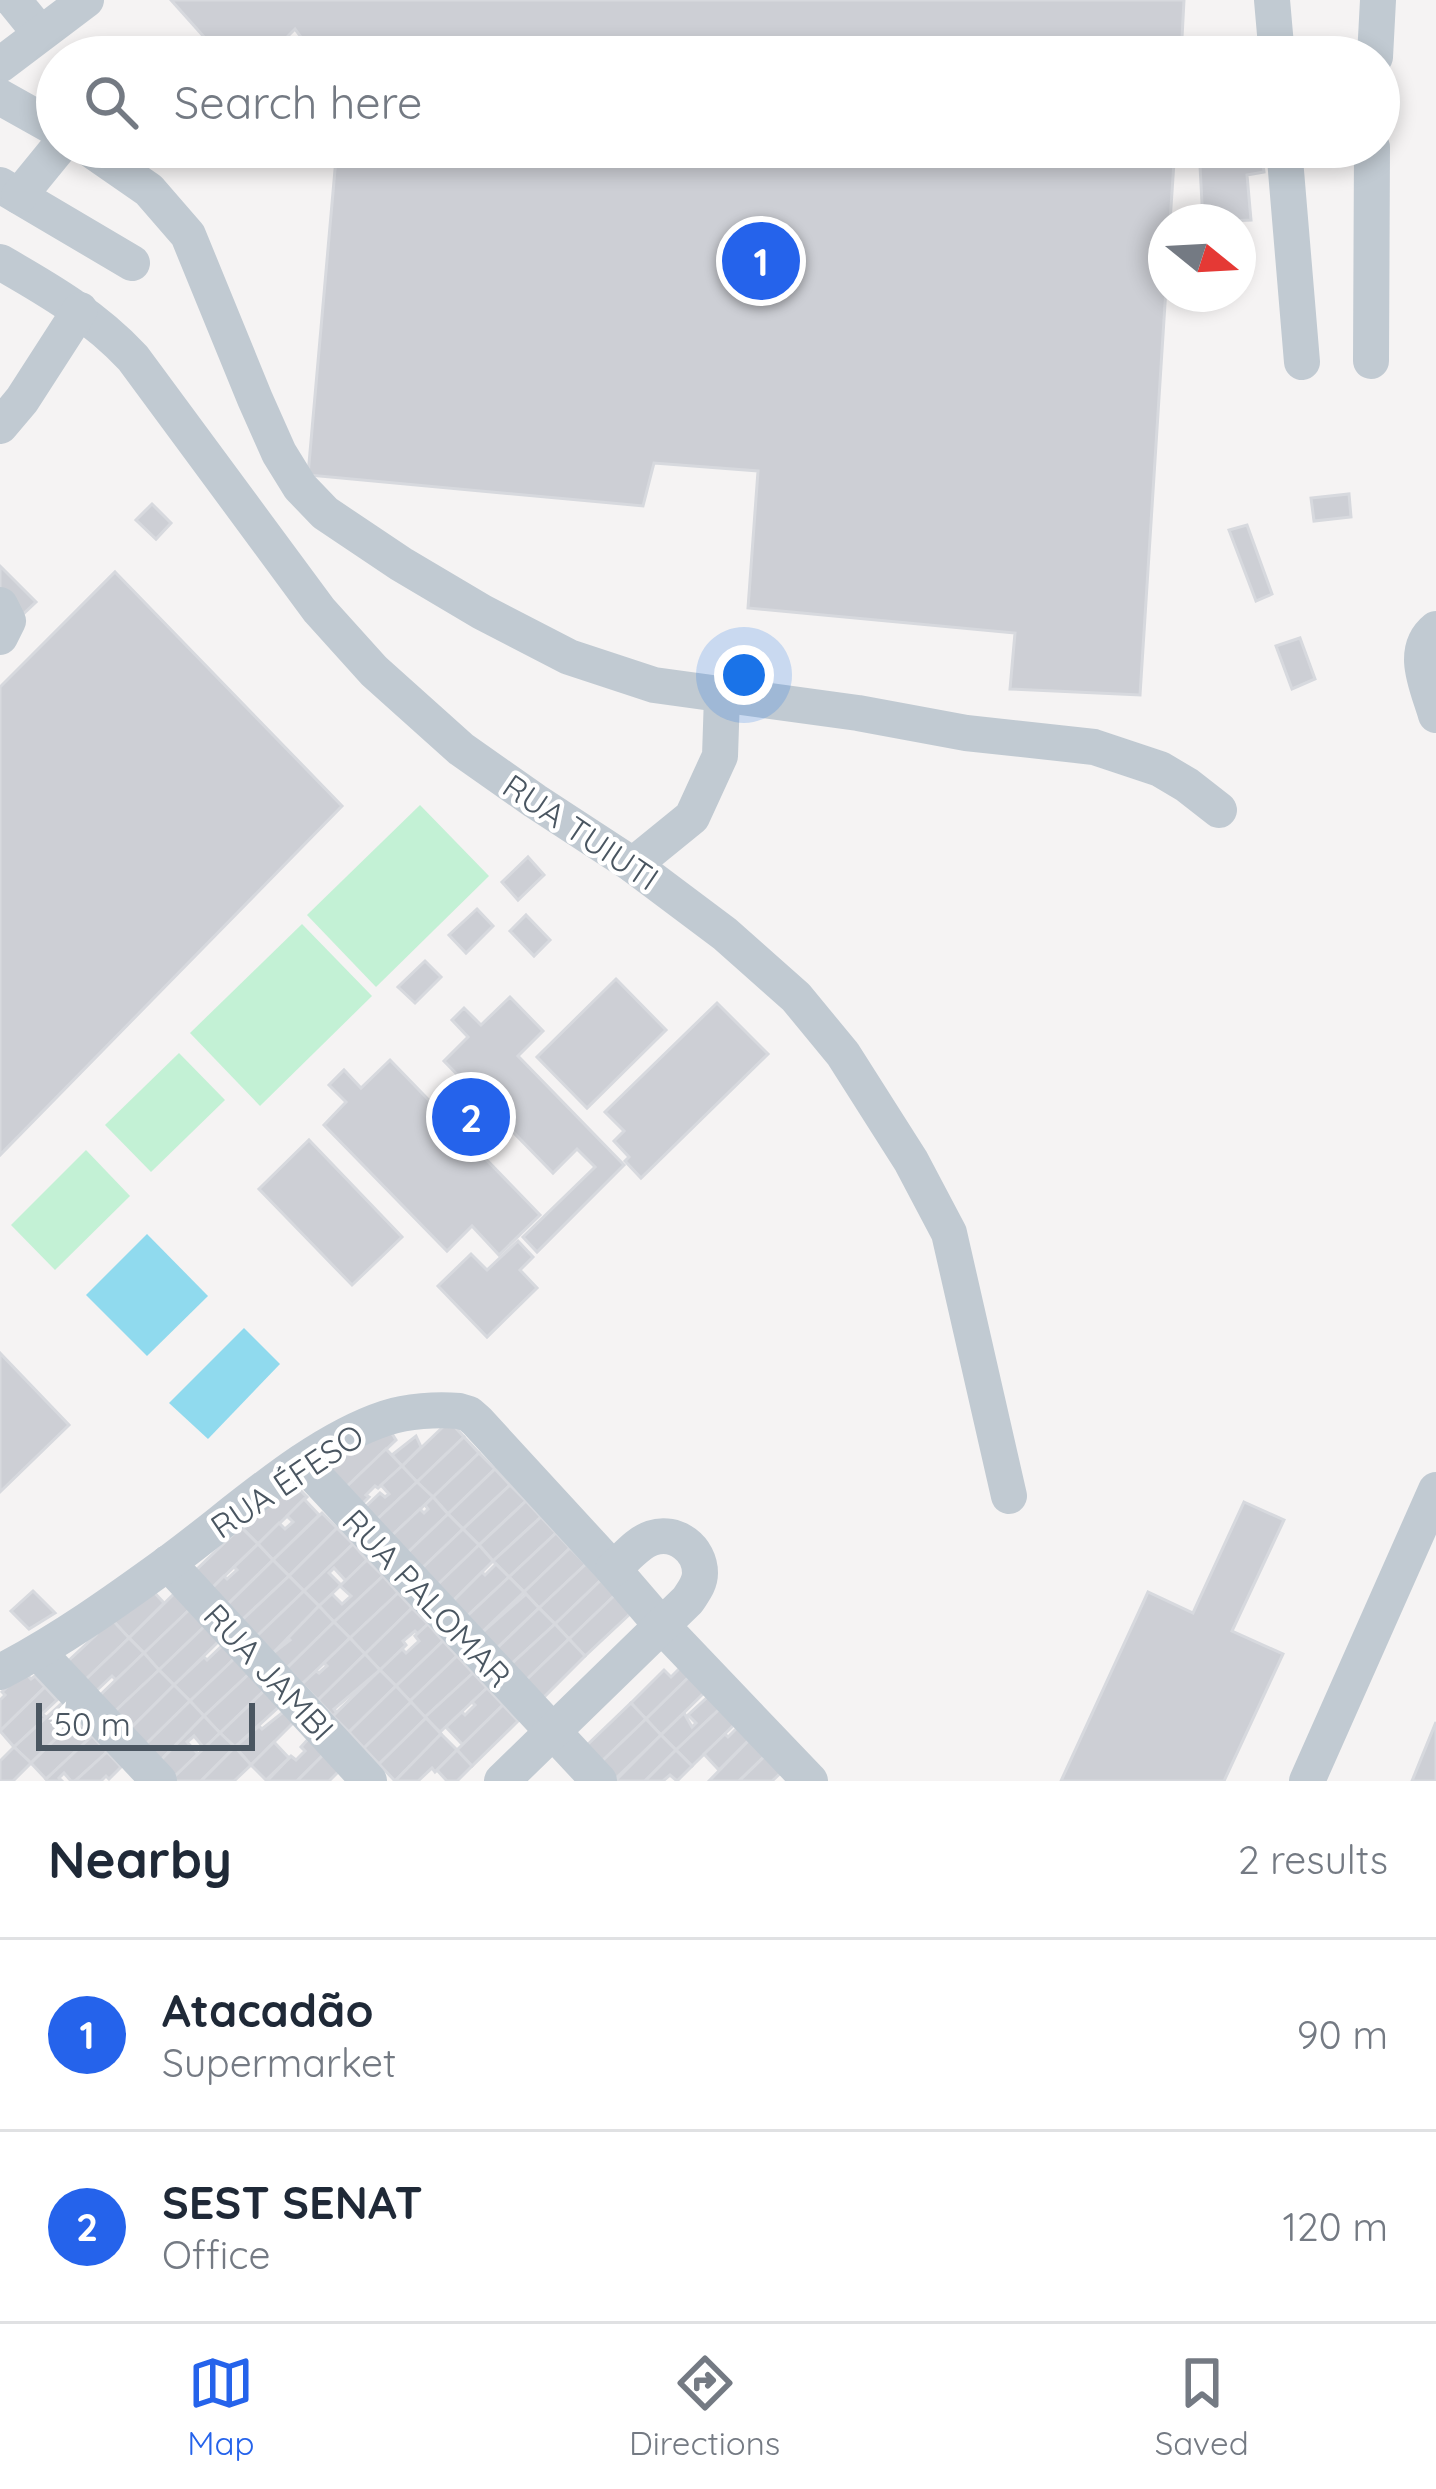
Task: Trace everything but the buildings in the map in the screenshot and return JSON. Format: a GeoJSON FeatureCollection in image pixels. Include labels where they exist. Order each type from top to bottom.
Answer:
{"type":"FeatureCollection","features":[{"type":"Feature","properties":{"kind":"street"},"geometry":{"type":"LineString","coordinates":[[13,0],[40,33]]}},
{"type":"Feature","properties":{"kind":"street"},"geometry":{"type":"LineString","coordinates":[[38,36],[86,0]]}},
{"type":"Feature","properties":{"kind":"street"},"geometry":{"type":"LineString","coordinates":[[1272,0],[1275,36]]}},
{"type":"Feature","properties":{"kind":"street"},"geometry":{"type":"LineString","coordinates":[[1376,36],[1378,0]]}},
{"type":"Feature","properties":{"kind":"street"},"geometry":{"type":"LineString","coordinates":[[36,38],[2,80],[36,110]]}},
{"type":"Feature","properties":{"kind":"street"},"geometry":{"type":"LineString","coordinates":[[36,167],[9,190],[132,263]]}},
{"type":"Feature","properties":{"kind":"street"},"geometry":{"type":"LineString","coordinates":[[117,168],[149,190],[188,235],[279,453],[300,487],[325,513],[462,600],[569,657],[654,685],[966,733],[1094,747],[1160,769],[1219,810]]}},
{"type":"Feature","properties":{"kind":"street"},"geometry":{"type":"LineString","coordinates":[[1286,168],[1302,362]]}},
{"type":"Feature","properties":{"kind":"street"},"geometry":{"type":"LineString","coordinates":[[1371,361],[1372,168]]}},
{"type":"Feature","properties":{"kind":"street","name":"RUA TUIUTI"},"geometry":{"type":"LineString","coordinates":[[0,262],[80,310],[134,358],[319,610],[374,671],[461,749],[633,865],[725,934],[796,998],[843,1054],[911,1161],[949,1233],[1009,1496]]}},
{"type":"Feature","properties":{"kind":"street"},"geometry":{"type":"LineString","coordinates":[[7,400],[80,310]]}},
{"type":"Feature","properties":{"kind":"street"},"geometry":{"type":"LineString","coordinates":[[0,604],[8,620],[0,637]]}},
{"type":"Feature","properties":{"kind":"street"},"geometry":{"type":"LineString","coordinates":[[1436,629],[1430,632],[1421,656],[1436,715]]}},
{"type":"Feature","properties":{"kind":"street"},"geometry":{"type":"LineString","coordinates":[[633,865],[692,817],[720,756],[722,696]]}},
{"type":"Feature","properties":{"kind":"street","name":"RUA ÉFESO"},"geometry":{"type":"LineString","coordinates":[[0,1672],[38,1652],[168,1563],[302,1462],[389,1416],[449,1410],[469,1414],[613,1569],[675,1613],[810,1781]]}},
{"type":"Feature","properties":{"kind":"street","name":"RUA PALOMAR"},"geometry":{"type":"LineString","coordinates":[[302,1462],[599,1781]]}},
{"type":"Feature","properties":{"kind":"street"},"geometry":{"type":"LineString","coordinates":[[1307,1781],[1436,1490]]}},
{"type":"Feature","properties":{"kind":"street"},"geometry":{"type":"LineString","coordinates":[[502,1781],[675,1613],[698,1586],[700,1568],[694,1552],[681,1540],[664,1536],[647,1539],[613,1569]]}},
{"type":"Feature","properties":{"kind":"street","name":"RUA JAMBI"},"geometry":{"type":"LineString","coordinates":[[168,1563],[369,1781]]}},
{"type":"Feature","properties":{"kind":"street"},"geometry":{"type":"LineString","coordinates":[[38,1652],[159,1781]]}},
{"type":"Feature","properties":{"kind":"green space"},"geometry":{"type":"Polygon","coordinates":[[[420,805],[489,876],[376,987],[307,915],[420,805]]]}},
{"type":"Feature","properties":{"kind":"green space"},"geometry":{"type":"Polygon","coordinates":[[[302,924],[372,996],[260,1106],[190,1033],[302,924]]]}},
{"type":"Feature","properties":{"kind":"green space"},"geometry":{"type":"Polygon","coordinates":[[[179,1053],[225,1100],[151,1172],[105,1125],[179,1053]]]}},
{"type":"Feature","properties":{"kind":"green space"},"geometry":{"type":"Polygon","coordinates":[[[86,1150],[130,1196],[55,1270],[11,1225],[86,1150]]]}},
{"type":"Feature","properties":{"kind":"water"},"geometry":{"type":"Polygon","coordinates":[[[147,1234],[208,1296],[147,1356],[86,1295],[147,1234]]]}},
{"type":"Feature","properties":{"kind":"water"},"geometry":{"type":"Polygon","coordinates":[[[244,1328],[280,1364],[208,1439],[169,1403],[244,1328]]]}},
{"type":"Feature","properties":{"kind":"place","name":"Atacadão"},"geometry":{"type":"Point","coordinates":[761,261]}},
{"type":"Feature","properties":{"kind":"place","name":"SEST SENAT"},"geometry":{"type":"Point","coordinates":[471,1117]}}]}
